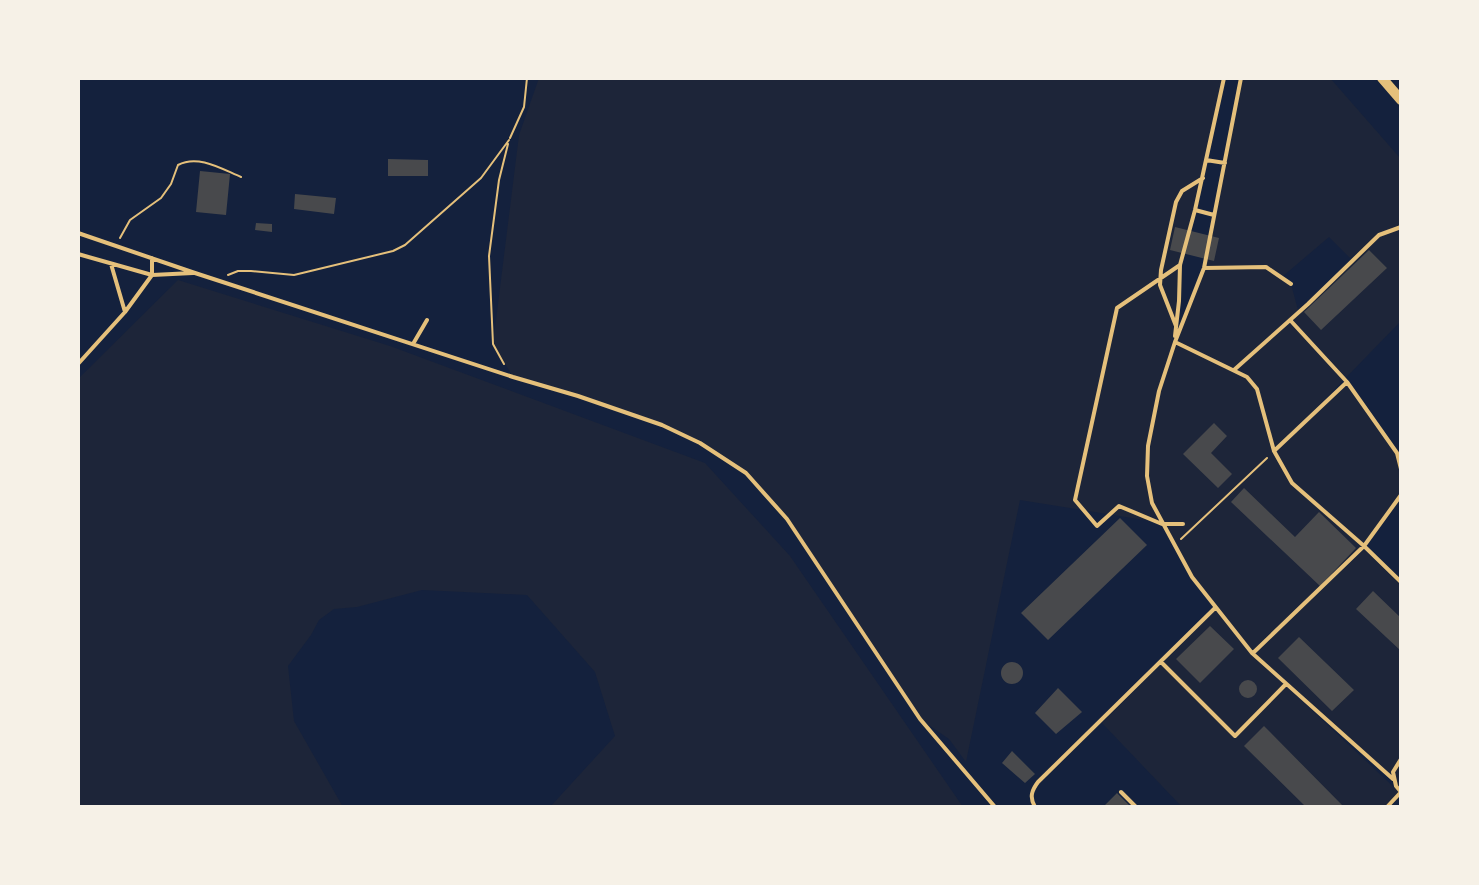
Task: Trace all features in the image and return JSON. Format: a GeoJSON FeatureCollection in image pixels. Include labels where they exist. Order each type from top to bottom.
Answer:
{"type":"FeatureCollection","features":[{"type":"Feature","properties":{"kind":"main road"},"geometry":{"type":"LineString","coordinates":[[1382,78],[1401,100]]}},
{"type":"Feature","properties":{"kind":"lane"},"geometry":{"type":"LineString","coordinates":[[1175,342],[1180,265],[1203,178],[1224,78]]}},
{"type":"Feature","properties":{"kind":"lane"},"geometry":{"type":"LineString","coordinates":[[1241,78],[1204,268],[1159,391],[1148,446],[1147,476],[1152,503],[1192,577],[1252,653],[1393,779],[1401,792],[1387,807]]}},
{"type":"Feature","properties":{"kind":"lane"},"geometry":{"type":"LineString","coordinates":[[1206,160],[1225,163]]}},
{"type":"Feature","properties":{"kind":"lane"},"geometry":{"type":"LineString","coordinates":[[1176,327],[1160,285],[1167,239],[1176,202],[1182,191],[1203,178]]}},
{"type":"Feature","properties":{"kind":"lane"},"geometry":{"type":"LineString","coordinates":[[1195,210],[1214,215]]}},
{"type":"Feature","properties":{"kind":"lane"},"geometry":{"type":"LineString","coordinates":[[1234,370],[1379,235],[1401,227]]}},
{"type":"Feature","properties":{"kind":"lane"},"geometry":{"type":"LineString","coordinates":[[78,233],[578,396],[662,425],[700,443],[746,473],[787,519],[920,719],[995,807]]}},
{"type":"Feature","properties":{"kind":"lane"},"geometry":{"type":"LineString","coordinates":[[78,254],[152,275],[195,273]]}},
{"type":"Feature","properties":{"kind":"lane"},"geometry":{"type":"LineString","coordinates":[[78,364],[125,312],[152,275],[152,258]]}},
{"type":"Feature","properties":{"kind":"lane"},"geometry":{"type":"LineString","coordinates":[[111,264],[125,312]]}},
{"type":"Feature","properties":{"kind":"lane"},"geometry":{"type":"LineString","coordinates":[[1180,265],[1117,308],[1075,500],[1097,526],[1119,506],[1162,524],[1183,524]]}},
{"type":"Feature","properties":{"kind":"lane"},"geometry":{"type":"LineString","coordinates":[[1204,268],[1266,267],[1291,284]]}},
{"type":"Feature","properties":{"kind":"lane"},"geometry":{"type":"LineString","coordinates":[[413,344],[427,320]]}},
{"type":"Feature","properties":{"kind":"lane"},"geometry":{"type":"LineString","coordinates":[[1290,320],[1347,382],[1397,453],[1401,469]]}},
{"type":"Feature","properties":{"kind":"lane"},"geometry":{"type":"LineString","coordinates":[[1175,342],[1247,377],[1257,389],[1274,451],[1292,483],[1401,582]]}},
{"type":"Feature","properties":{"kind":"lane"},"geometry":{"type":"LineString","coordinates":[[1274,451],[1347,382]]}},
{"type":"Feature","properties":{"kind":"lane"},"geometry":{"type":"LineString","coordinates":[[1252,653],[1364,546],[1401,495]]}},
{"type":"Feature","properties":{"kind":"lane"},"geometry":{"type":"LineString","coordinates":[[1035,807],[1031,798],[1038,782],[1215,608]]}},
{"type":"Feature","properties":{"kind":"lane"},"geometry":{"type":"LineString","coordinates":[[1161,662],[1235,736],[1286,684]]}},
{"type":"Feature","properties":{"kind":"lane"},"geometry":{"type":"LineString","coordinates":[[1393,779],[1396,765],[1401,759]]}},
{"type":"Feature","properties":{"kind":"lane"},"geometry":{"type":"LineString","coordinates":[[1121,792],[1136,807]]}},
{"type":"Feature","properties":{"kind":"path"},"geometry":{"type":"LineString","coordinates":[[513,377],[493,344],[489,256],[499,180],[509,140],[524,107],[527,78]]}},
{"type":"Feature","properties":{"kind":"path"},"geometry":{"type":"LineString","coordinates":[[216,279],[238,271],[294,275],[393,251],[405,245],[481,178],[509,140]]}},
{"type":"Feature","properties":{"kind":"path"},"geometry":{"type":"LineString","coordinates":[[116,246],[130,220],[161,198],[171,184],[178,165],[187,160],[203,162],[241,177]]}},
{"type":"Feature","properties":{"kind":"path"},"geometry":{"type":"LineString","coordinates":[[1174,545],[1274,451]]}},
{"type":"Feature","properties":{"kind":"shaded area"},"geometry":{"type":"Polygon","coordinates":[[[539,78],[1223,78],[1180,265],[1175,339],[1204,268],[1242,78],[1330,78],[1401,159],[1401,321],[1297,428],[1347,382],[1397,453],[1401,469],[1401,495],[1364,546],[1297,612],[1364,550],[1401,585],[1401,789],[1252,654],[1399,792],[1386,807],[1182,807],[1102,723],[1216,610],[1192,577],[1163,523],[1020,500],[966,762],[949,739],[920,719],[787,519],[746,473],[700,443],[662,425],[513,377],[493,344],[519,135],[539,78]],[[1329,237],[1282,277],[1291,284],[1298,310],[1367,246],[1350,258],[1329,237]]]}},
{"type":"Feature","properties":{"kind":"shaded area"},"geometry":{"type":"Polygon","coordinates":[[[178,280],[390,346],[705,463],[790,556],[963,807],[550,807],[615,736],[595,672],[527,595],[422,590],[357,607],[334,609],[319,620],[288,666],[294,721],[343,807],[78,807],[78,379],[178,280]]]}},
{"type":"Feature","properties":{"kind":"building"},"geometry":{"type":"Polygon","coordinates":[[[388,159],[428,160],[428,176],[388,176],[388,159]]]}},
{"type":"Feature","properties":{"kind":"building"},"geometry":{"type":"Polygon","coordinates":[[[200,171],[230,174],[226,215],[196,212],[200,171]]]}},
{"type":"Feature","properties":{"kind":"building"},"geometry":{"type":"Polygon","coordinates":[[[295,194],[336,198],[334,214],[294,209],[295,194]]]}},
{"type":"Feature","properties":{"kind":"building"},"geometry":{"type":"Polygon","coordinates":[[[256,223],[272,224],[272,232],[255,230],[256,223]]]}},
{"type":"Feature","properties":{"kind":"building"},"geometry":{"type":"Polygon","coordinates":[[[1175,227],[1219,238],[1214,261],[1170,250],[1175,227]]]}},
{"type":"Feature","properties":{"kind":"building"},"geometry":{"type":"Polygon","coordinates":[[[1369,250],[1387,268],[1321,330],[1304,312],[1369,250]]]}},
{"type":"Feature","properties":{"kind":"building"},"geometry":{"type":"Polygon","coordinates":[[[1214,423],[1227,436],[1211,453],[1232,474],[1218,488],[1183,454],[1214,423]]]}},
{"type":"Feature","properties":{"kind":"building"},"geometry":{"type":"Polygon","coordinates":[[[1244,488],[1295,537],[1319,512],[1356,548],[1320,586],[1231,502],[1244,488]]]}},
{"type":"Feature","properties":{"kind":"building"},"geometry":{"type":"Polygon","coordinates":[[[1120,518],[1147,545],[1048,640],[1021,613],[1120,518]]]}},
{"type":"Feature","properties":{"kind":"building"},"geometry":{"type":"Polygon","coordinates":[[[1373,591],[1401,618],[1401,651],[1356,609],[1373,591]]]}},
{"type":"Feature","properties":{"kind":"building"},"geometry":{"type":"Polygon","coordinates":[[[1210,626],[1234,649],[1200,683],[1176,659],[1210,626]]]}},
{"type":"Feature","properties":{"kind":"building"},"geometry":{"type":"Polygon","coordinates":[[[1299,637],[1354,690],[1332,711],[1278,658],[1299,637]]]}},
{"type":"Feature","properties":{"kind":"building"},"geometry":{"type":"Polygon","coordinates":[[[1012,662],[1020,665],[1023,673],[1020,681],[1012,684],[1004,681],[1001,673],[1004,665],[1012,662]]]}},
{"type":"Feature","properties":{"kind":"building"},"geometry":{"type":"Polygon","coordinates":[[[1244,680],[1252,680],[1257,689],[1255,696],[1244,698],[1239,693],[1239,685],[1244,680]]]}},
{"type":"Feature","properties":{"kind":"building"},"geometry":{"type":"Polygon","coordinates":[[[1058,688],[1082,712],[1056,734],[1035,713],[1058,688]]]}},
{"type":"Feature","properties":{"kind":"building"},"geometry":{"type":"Polygon","coordinates":[[[1264,726],[1344,807],[1306,807],[1244,746],[1264,726]]]}},
{"type":"Feature","properties":{"kind":"building"},"geometry":{"type":"Polygon","coordinates":[[[1012,751],[1035,774],[1025,783],[1002,763],[1012,751]]]}},
{"type":"Feature","properties":{"kind":"building"},"geometry":{"type":"Polygon","coordinates":[[[1117,793],[1131,807],[1103,807],[1117,793]]]}}]}
